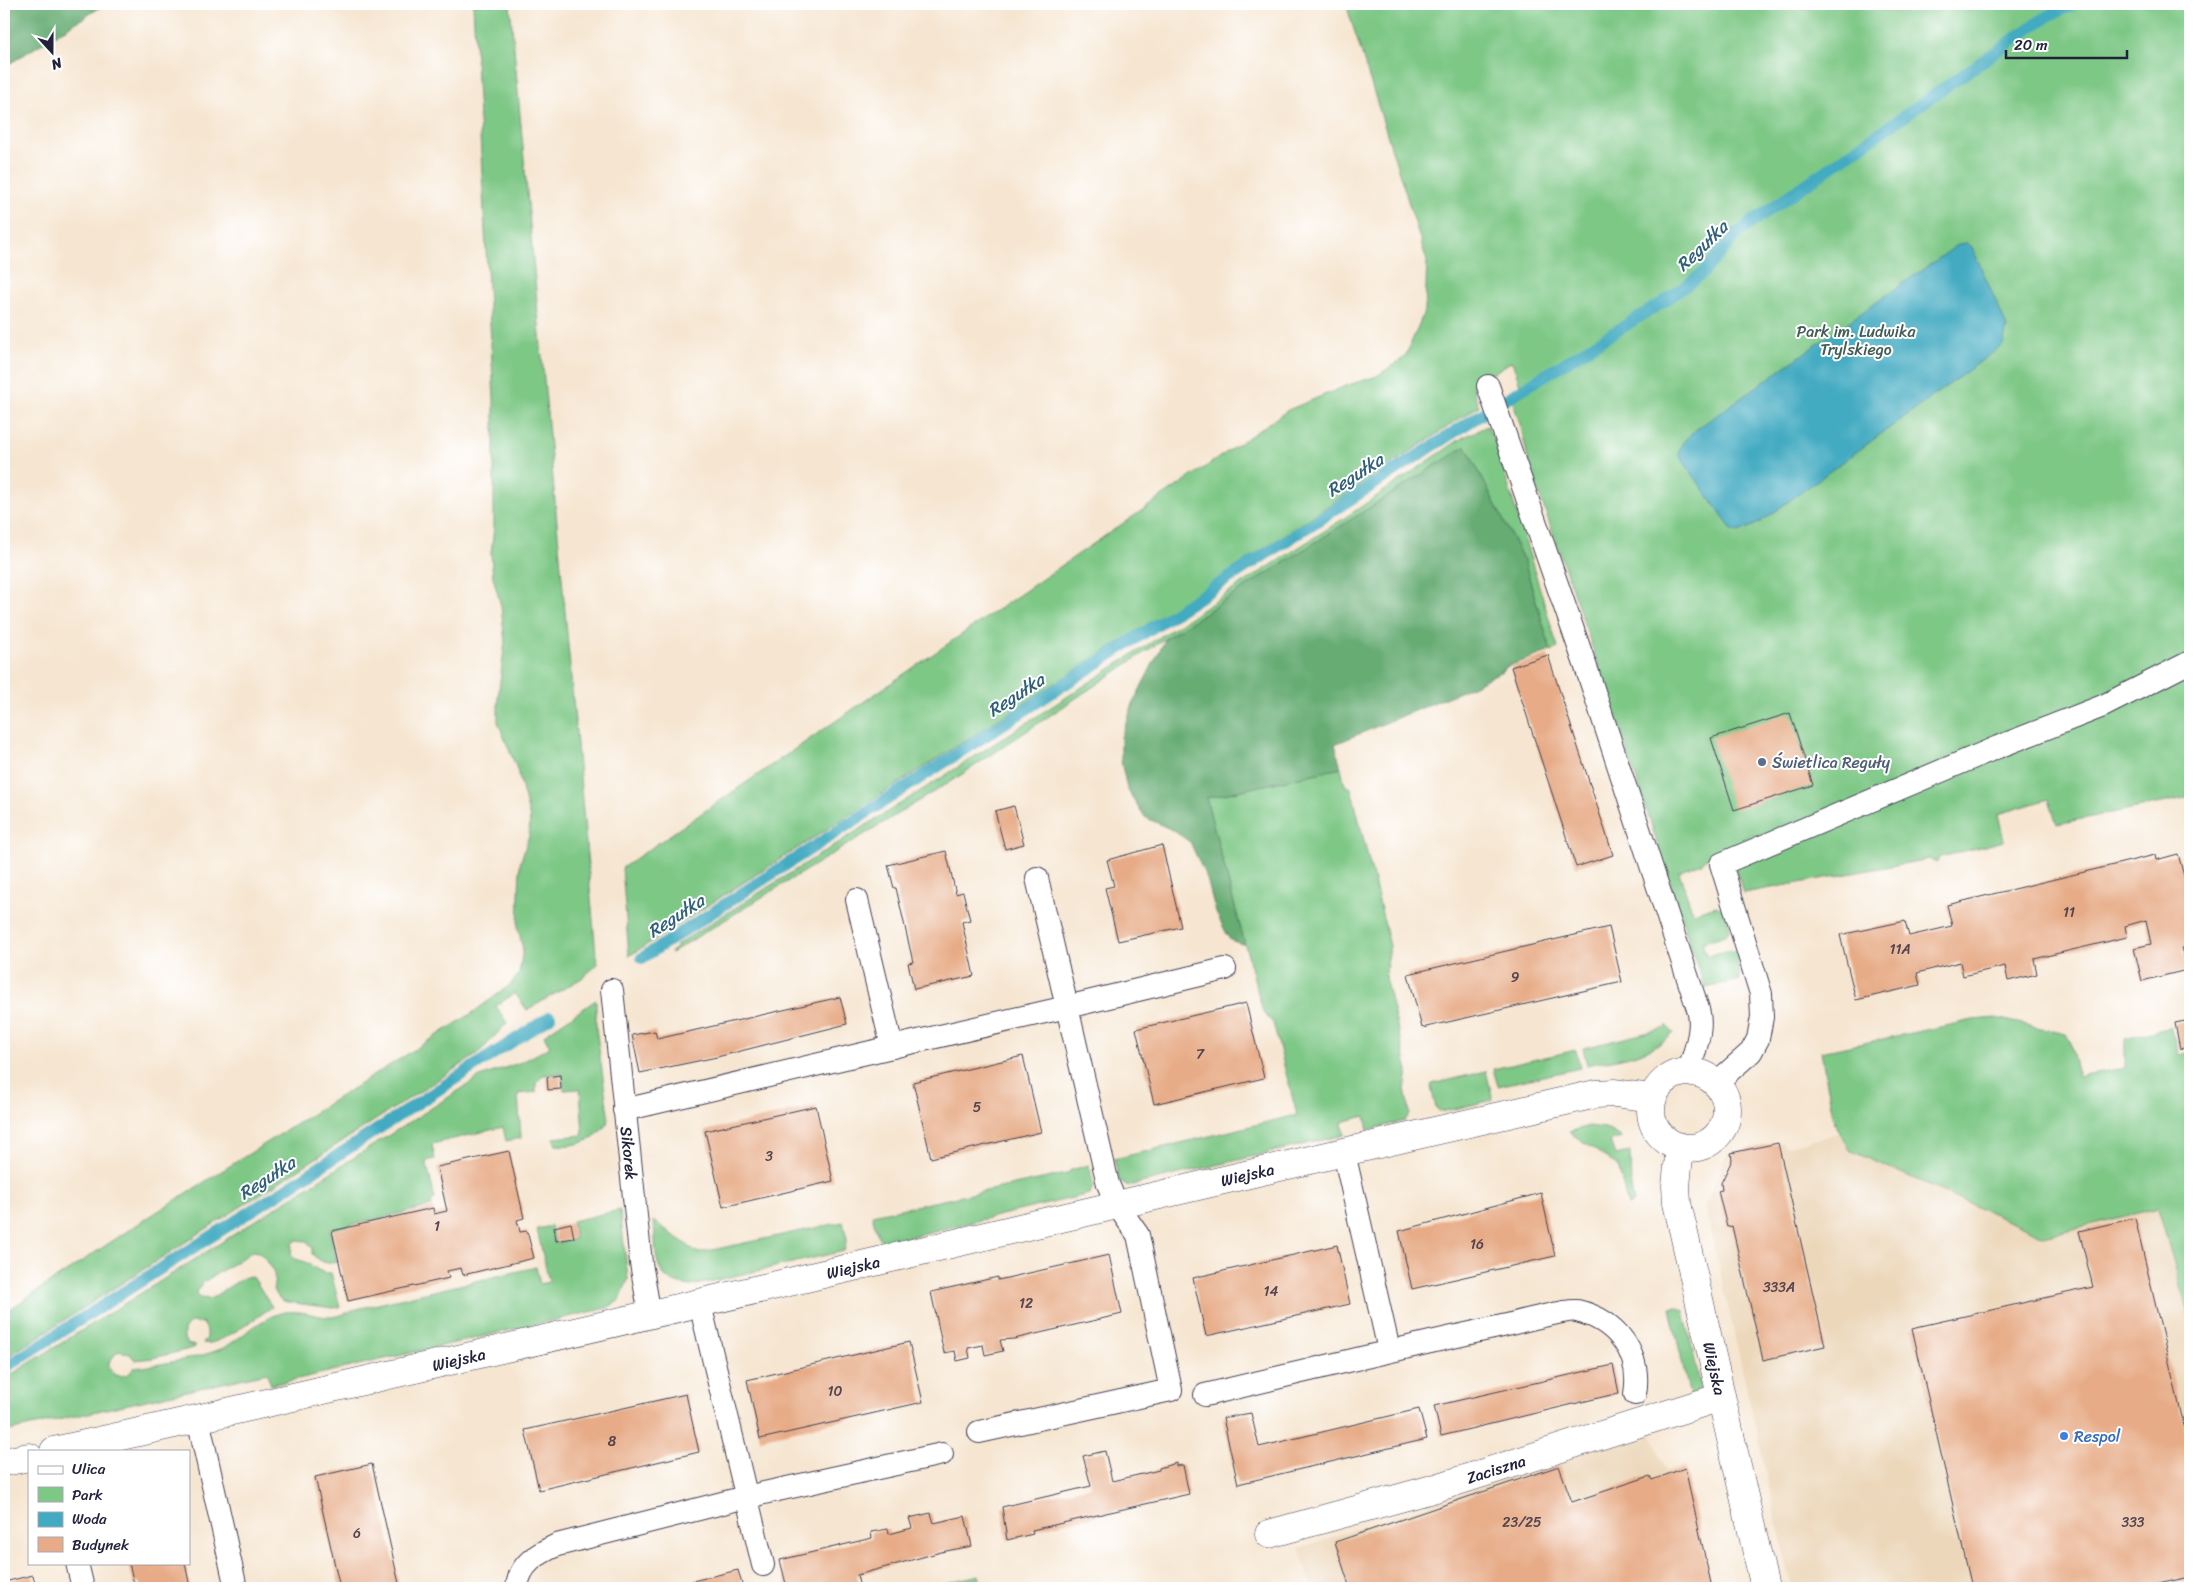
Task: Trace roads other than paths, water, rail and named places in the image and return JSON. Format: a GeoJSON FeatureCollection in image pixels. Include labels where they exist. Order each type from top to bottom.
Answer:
{"type":"FeatureCollection","features":[{"type":"Feature","properties":{"kind":"street"},"geometry":{"type":"LineString","coordinates":[[1689,1072],[1699,1073],[1716,1083],[1724,1096],[1726,1108],[1726,1119],[1721,1130],[1713,1139],[1703,1145],[1692,1148],[1670,1144],[1656,1129],[1650,1108],[1652,1098],[1662,1082],[1670,1076],[1689,1072]]}},
{"type":"Feature","properties":{"kind":"street","name":"Wiejska"},"geometry":{"type":"LineString","coordinates":[[58,1450],[650,1316],[1596,1094],[1615,1093],[1652,1098]]}},
{"type":"Feature","properties":{"kind":"street","name":"Wiejska"},"geometry":{"type":"LineString","coordinates":[[1680,1147],[1676,1186],[1677,1203],[1765,1588]]}},
{"type":"Feature","properties":{"kind":"street","name":"Zaciszna"},"geometry":{"type":"LineString","coordinates":[[1269,1534],[1436,1488],[1721,1397]]}},
{"type":"Feature","properties":{"kind":"street"},"geometry":{"type":"LineString","coordinates":[[4,1462],[28,1456]]}},
{"type":"Feature","properties":{"kind":"lane"},"geometry":{"type":"LineString","coordinates":[[1488,386],[1588,673],[1698,1009],[1699,1035],[1689,1072]]}},
{"type":"Feature","properties":{"kind":"lane"},"geometry":{"type":"LineString","coordinates":[[1716,1083],[1751,1052],[1758,1040],[1762,1017],[1761,994],[1721,864],[1998,747],[2103,706],[2190,662]]}},
{"type":"Feature","properties":{"kind":"lane"},"geometry":{"type":"LineString","coordinates":[[979,1432],[1171,1390],[1138,1235],[1118,1206],[1108,1184],[1037,878]]}},
{"type":"Feature","properties":{"kind":"lane"},"geometry":{"type":"LineString","coordinates":[[857,900],[892,1047]]}},
{"type":"Feature","properties":{"kind":"lane"},"geometry":{"type":"LineString","coordinates":[[624,1110],[1225,970]]}},
{"type":"Feature","properties":{"kind":"lane","name":"Sikorek"},"geometry":{"type":"LineString","coordinates":[[612,990],[641,1264],[650,1316]]}},
{"type":"Feature","properties":{"kind":"lane"},"geometry":{"type":"LineString","coordinates":[[1344,1153],[1389,1350]]}},
{"type":"Feature","properties":{"kind":"lane"},"geometry":{"type":"LineString","coordinates":[[700,1304],[763,1565]]}},
{"type":"Feature","properties":{"kind":"lane"},"geometry":{"type":"LineString","coordinates":[[1204,1395],[1389,1350],[1575,1310],[1606,1322],[1628,1344],[1635,1369],[1635,1394]]}},
{"type":"Feature","properties":{"kind":"lane"},"geometry":{"type":"LineString","coordinates":[[198,1419],[236,1588]]}},
{"type":"Feature","properties":{"kind":"lane"},"geometry":{"type":"LineString","coordinates":[[517,1588],[520,1572],[527,1564],[541,1552],[557,1545],[746,1498],[942,1454]]}},
{"type":"Feature","properties":{"kind":"lane"},"geometry":{"type":"LineString","coordinates":[[77,1564],[83,1588]]}},
{"type":"Feature","properties":{"kind":"water"},"geometry":{"type":"Polygon","coordinates":[[[1967,243],[1972,247],[2007,327],[2003,345],[1759,523],[1739,532],[1732,530],[1679,455],[1680,448],[1684,442],[1694,431],[1959,244],[1967,243]]]}},
{"type":"Feature","properties":{"kind":"waterway","name":"Regułka"},"geometry":{"type":"LineString","coordinates":[[642,958],[1479,416],[1665,301],[1703,273],[1736,235],[1752,222],[2046,17],[2073,4]]}},
{"type":"Feature","properties":{"kind":"waterway","name":"Regułka"},"geometry":{"type":"LineString","coordinates":[[4,1368],[286,1189],[550,1017]]}},
{"type":"Feature","properties":{"kind":"place","name":"Świetlica Reguły"},"geometry":{"type":"Point","coordinates":[1762,762]}},
{"type":"Feature","properties":{"kind":"place","name":"Respol"},"geometry":{"type":"Point","coordinates":[2064,1436]}},
{"type":"Feature","properties":{"kind":"park label","name":"Park im. Ludwika Trylskiego"},"geometry":{"type":"Point","coordinates":[1856,340]}}]}
